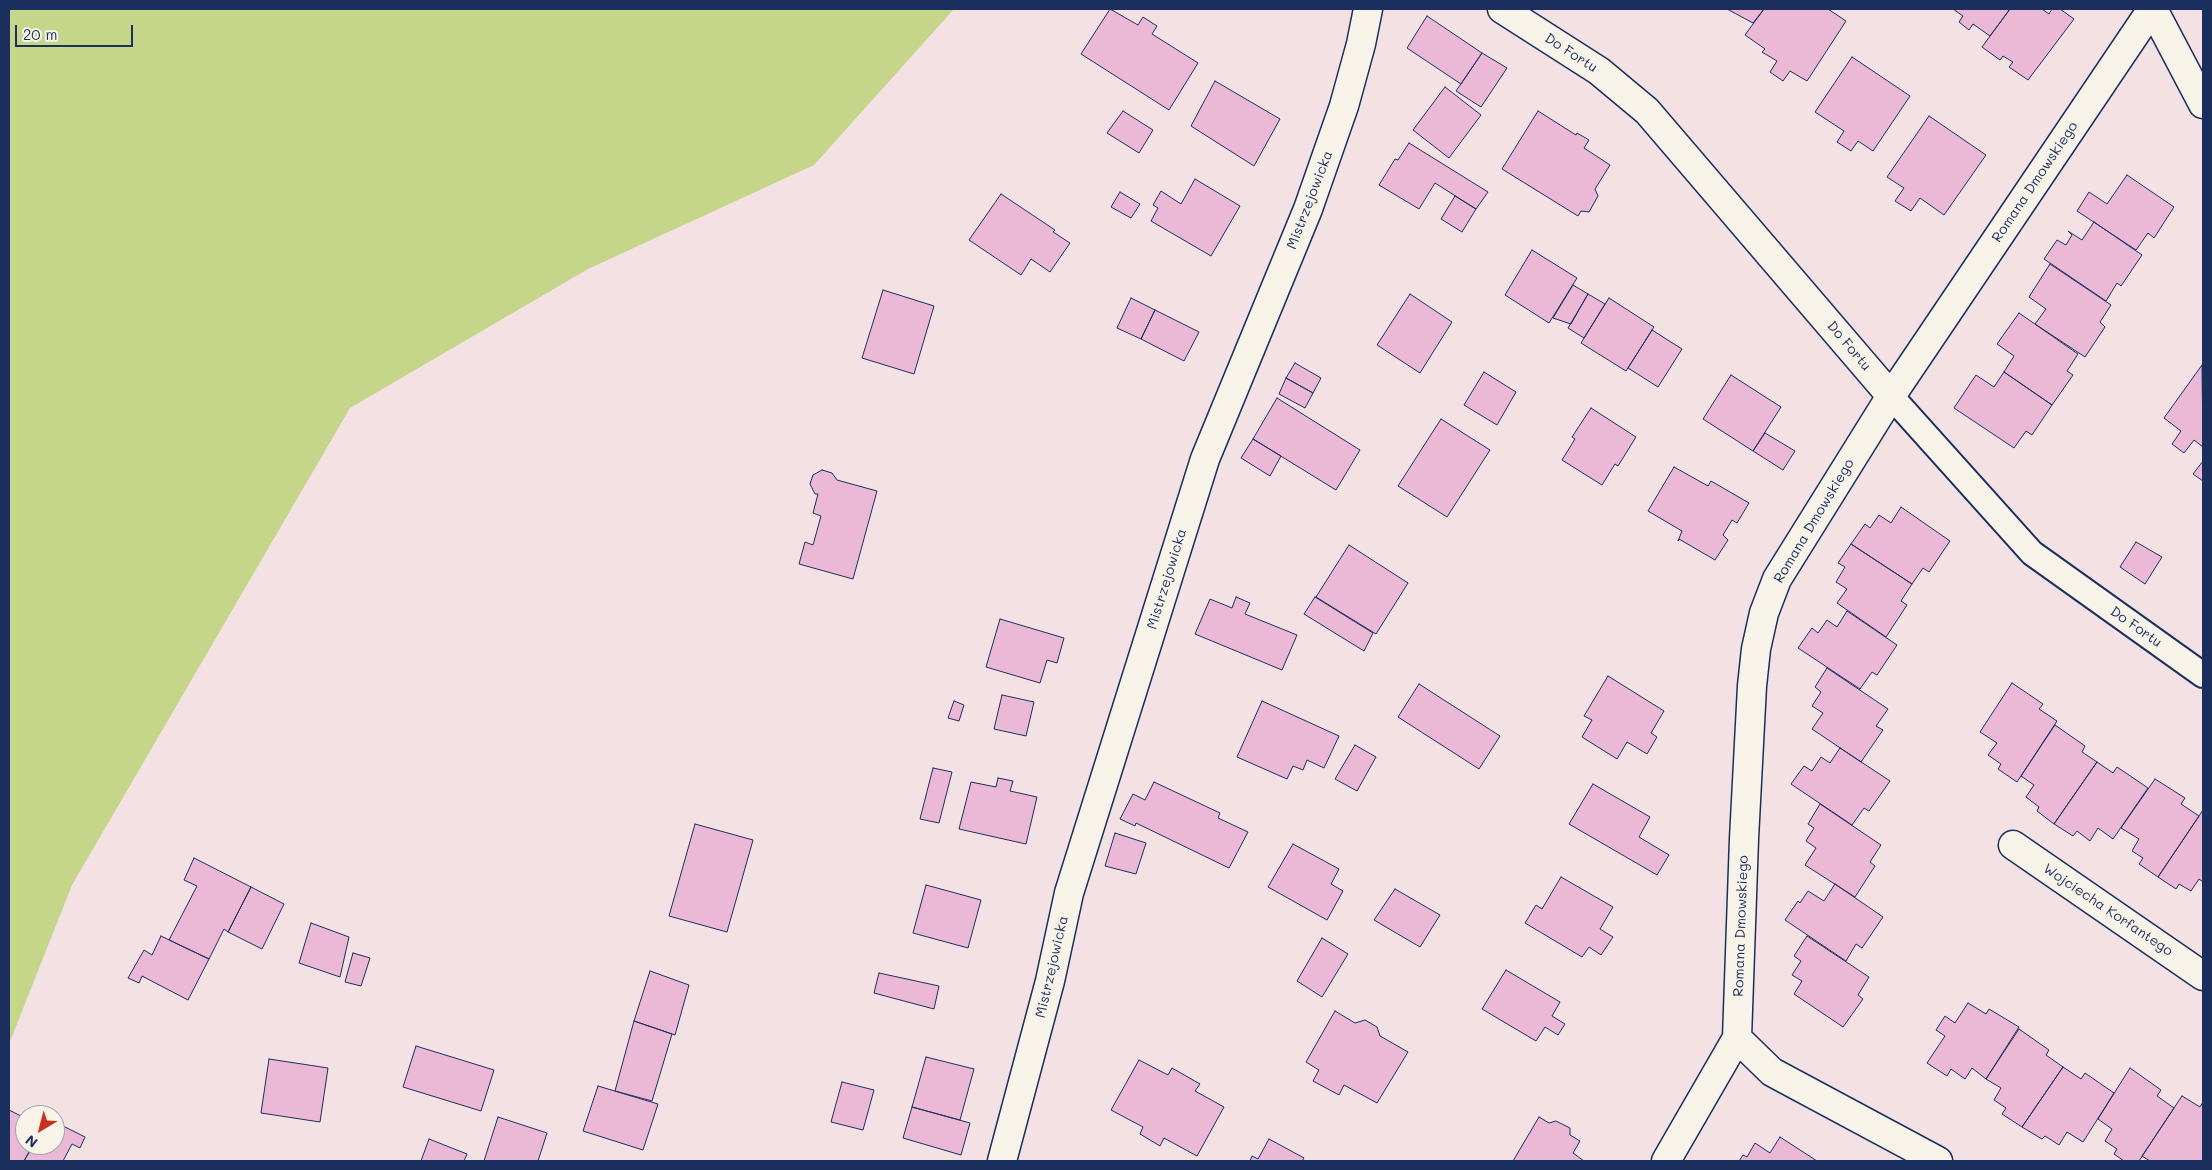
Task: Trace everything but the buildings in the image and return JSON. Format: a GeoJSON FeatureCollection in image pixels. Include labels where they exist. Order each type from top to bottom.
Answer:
{"type":"FeatureCollection","features":[{"type":"Feature","properties":{"kind":"street","name":"Mistrzejowicka"},"geometry":{"type":"LineString","coordinates":[[1002,1161],[1050,981],[1069,893],[1204,459],[1308,209],[1344,106],[1361,44],[1368,9]]}},
{"type":"Feature","properties":{"kind":"street","name":"Do Fortu"},"geometry":{"type":"LineString","coordinates":[[1502,9],[1599,71],[1647,111],[1891,396]]}},
{"type":"Feature","properties":{"kind":"street","name":"Romana Dmowskiego"},"geometry":{"type":"LineString","coordinates":[[1666,1161],[1737,1038],[1751,704],[1756,649],[1764,614],[1777,578],[1891,396],[2152,9]]}},
{"type":"Feature","properties":{"kind":"street"},"geometry":{"type":"LineString","coordinates":[[2152,9],[2203,104]]}},
{"type":"Feature","properties":{"kind":"street","name":"Wojciecha Korfantego"},"geometry":{"type":"LineString","coordinates":[[2013,845],[2203,976]]}},
{"type":"Feature","properties":{"kind":"street"},"geometry":{"type":"LineString","coordinates":[[1737,1038],[1772,1072],[1938,1161]]}},
{"type":"Feature","properties":{"kind":"lane","name":"Do Fortu"},"geometry":{"type":"LineString","coordinates":[[1891,396],[2032,553],[2203,675]]}},
{"type":"Feature","properties":{"kind":"green space"},"geometry":{"type":"Polygon","coordinates":[[[9,9],[954,9],[814,165],[588,269],[350,408],[72,885],[9,1044],[9,9]]]}}]}
